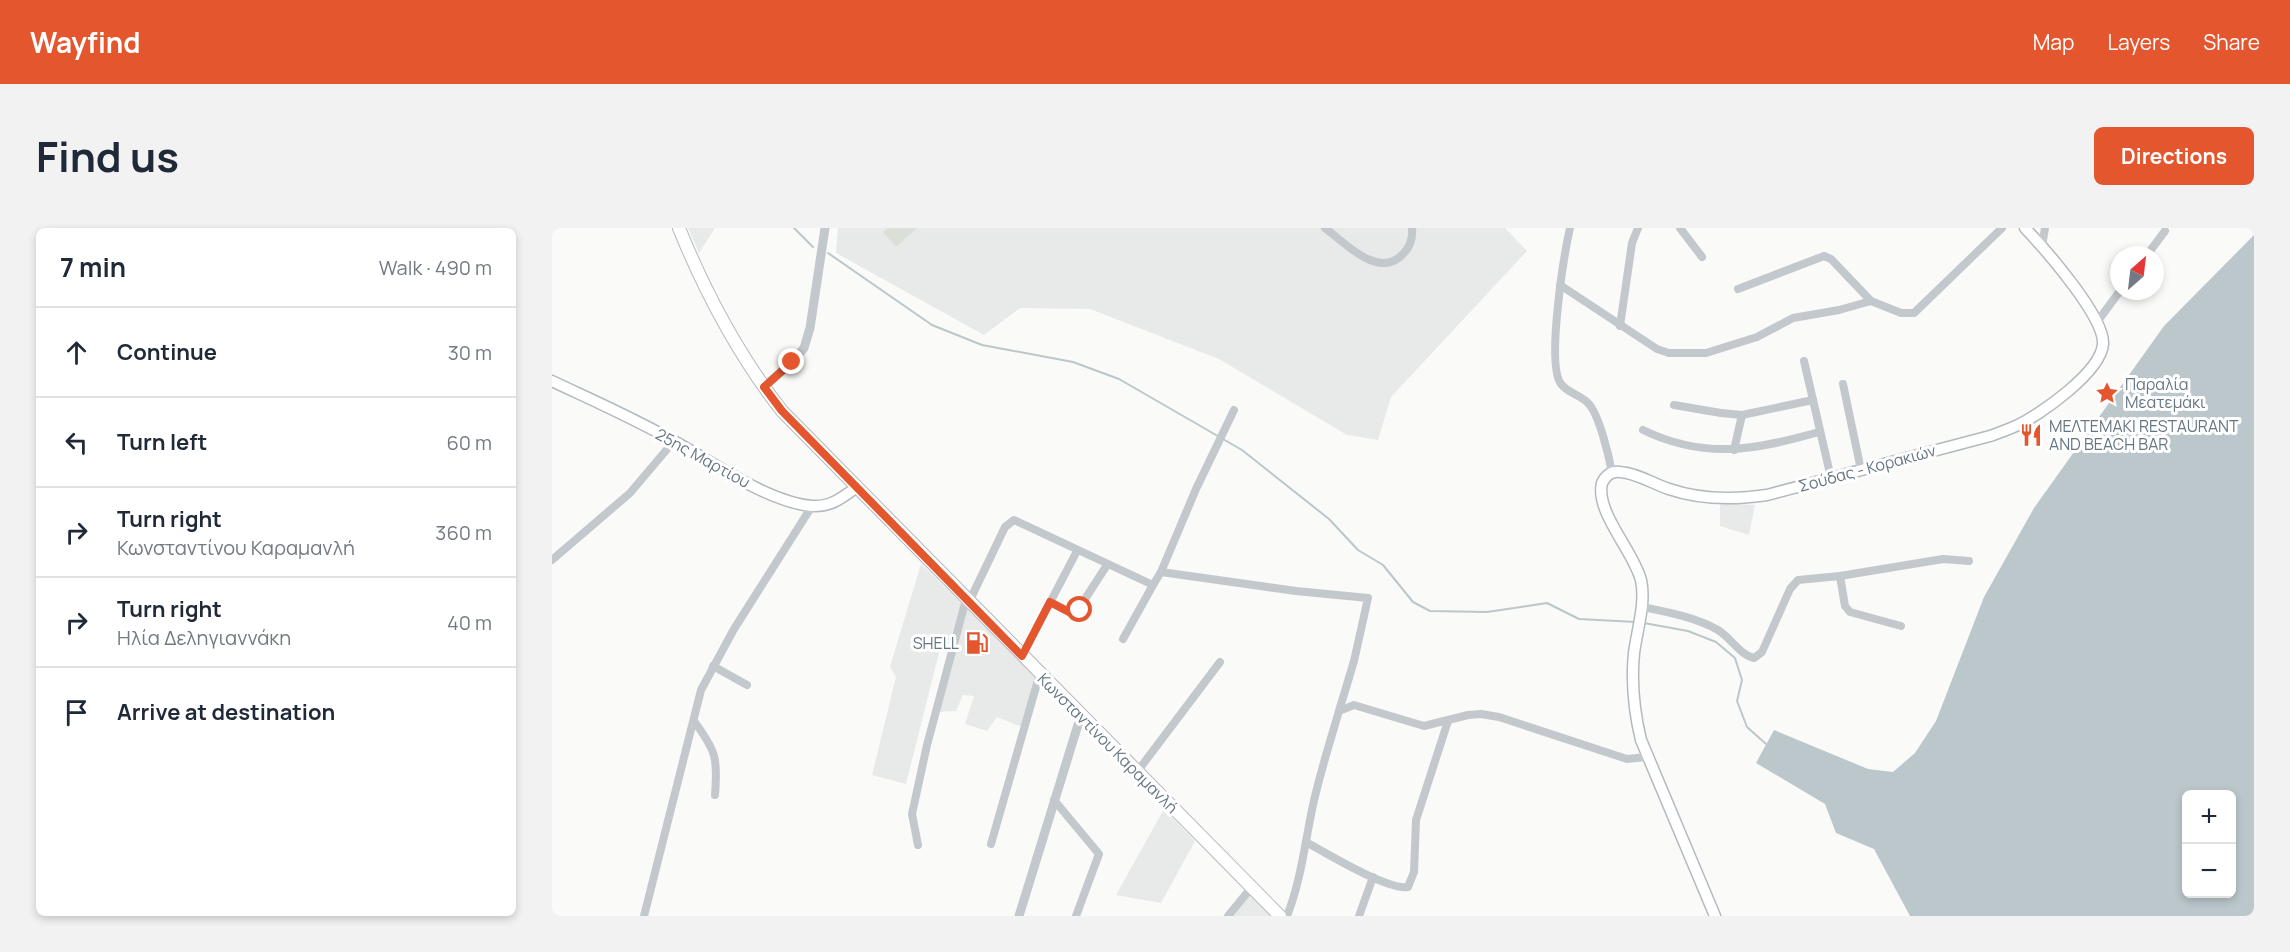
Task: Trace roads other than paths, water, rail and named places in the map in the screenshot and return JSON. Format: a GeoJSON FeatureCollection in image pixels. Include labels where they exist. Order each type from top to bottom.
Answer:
{"type":"FeatureCollection","features":[{"type":"Feature","properties":{"kind":"main road","name":"Κωνσταντίνου Καραμανλή"},"geometry":{"type":"LineString","coordinates":[[679,228],[711,296],[764,387],[782,411],[1280,916]]}},
{"type":"Feature","properties":{"kind":"main road","name":"Σούδας - Κορακιών"},"geometry":{"type":"LineString","coordinates":[[1612,473],[1625,472],[1671,490],[1709,498],[1738,499],[1767,495],[1990,436],[2016,426],[2033,416],[2090,372],[2099,358],[2103,344],[2102,332],[2097,322],[2074,287],[2025,228]]}},
{"type":"Feature","properties":{"kind":"main road","name":"25ης Μαρτίου"},"geometry":{"type":"LineString","coordinates":[[552,381],[632,418],[749,484],[783,499],[812,506],[831,504],[857,487]]}},
{"type":"Feature","properties":{"kind":"main road"},"geometry":{"type":"LineString","coordinates":[[1612,473],[1602,483],[1600,495],[1641,581],[1641,610],[1632,686],[1637,726],[1646,757],[1715,916]]}},
{"type":"Feature","properties":{"kind":"street"},"geometry":{"type":"LineString","coordinates":[[764,387],[804,348],[810,328],[825,228]]}},
{"type":"Feature","properties":{"kind":"street"},"geometry":{"type":"LineString","coordinates":[[1325,228],[1359,255],[1379,263],[1396,261],[1405,253],[1411,240],[1412,228]]}},
{"type":"Feature","properties":{"kind":"street"},"geometry":{"type":"LineString","coordinates":[[1570,228],[1557,317],[1558,378],[1567,389],[1589,404],[1593,411],[1609,454],[1612,473]]}},
{"type":"Feature","properties":{"kind":"street"},"geometry":{"type":"LineString","coordinates":[[1620,326],[1632,243],[1638,228]]}},
{"type":"Feature","properties":{"kind":"street"},"geometry":{"type":"LineString","coordinates":[[1680,228],[1702,257]]}},
{"type":"Feature","properties":{"kind":"street"},"geometry":{"type":"LineString","coordinates":[[1738,289],[1824,256],[1831,259],[1871,301],[1901,313],[1914,313],[2002,228]]}},
{"type":"Feature","properties":{"kind":"street"},"geometry":{"type":"LineString","coordinates":[[2042,246],[2046,228]]}},
{"type":"Feature","properties":{"kind":"street"},"geometry":{"type":"LineString","coordinates":[[2154,246],[2165,231]]}},
{"type":"Feature","properties":{"kind":"street"},"geometry":{"type":"LineString","coordinates":[[1560,285],[1620,326],[1662,351],[1695,355],[1757,337],[1793,318],[1839,310],[1871,301]]}},
{"type":"Feature","properties":{"kind":"street"},"geometry":{"type":"LineString","coordinates":[[2097,322],[2113,300]]}},
{"type":"Feature","properties":{"kind":"street"},"geometry":{"type":"LineString","coordinates":[[1804,361],[1831,478]]}},
{"type":"Feature","properties":{"kind":"street"},"geometry":{"type":"LineString","coordinates":[[1843,384],[1861,470]]}},
{"type":"Feature","properties":{"kind":"street"},"geometry":{"type":"LineString","coordinates":[[1674,405],[1742,415],[1813,400]]}},
{"type":"Feature","properties":{"kind":"street"},"geometry":{"type":"LineString","coordinates":[[1123,639],[1161,572],[1234,410]]}},
{"type":"Feature","properties":{"kind":"street"},"geometry":{"type":"LineString","coordinates":[[1734,450],[1742,415]]}},
{"type":"Feature","properties":{"kind":"street"},"geometry":{"type":"LineString","coordinates":[[1643,430],[1668,442],[1706,450],[1734,450],[1768,445],[1820,432]]}},
{"type":"Feature","properties":{"kind":"street"},"geometry":{"type":"LineString","coordinates":[[552,560],[630,493],[674,441]]}},
{"type":"Feature","properties":{"kind":"street"},"geometry":{"type":"LineString","coordinates":[[644,916],[701,690],[740,619],[812,506]]}},
{"type":"Feature","properties":{"kind":"street"},"geometry":{"type":"LineString","coordinates":[[918,845],[912,814],[927,745],[968,601],[1005,527],[1011,522],[1021,522],[1107,566],[1153,585]]}},
{"type":"Feature","properties":{"kind":"street"},"geometry":{"type":"LineString","coordinates":[[1022,656],[1077,551]]}},
{"type":"Feature","properties":{"kind":"street"},"geometry":{"type":"LineString","coordinates":[[1641,610],[1703,623],[1718,630],[1754,658],[1762,652],[1795,582],[1943,558],[1969,561]]}},
{"type":"Feature","properties":{"kind":"street"},"geometry":{"type":"LineString","coordinates":[[1050,602],[1071,613],[1076,613],[1107,566]]}},
{"type":"Feature","properties":{"kind":"street"},"geometry":{"type":"LineString","coordinates":[[1161,572],[1296,591],[1368,598],[1354,661],[1326,754],[1295,895],[1287,916]]}},
{"type":"Feature","properties":{"kind":"street"},"geometry":{"type":"LineString","coordinates":[[1840,576],[1845,606],[1850,612],[1902,626]]}},
{"type":"Feature","properties":{"kind":"street"},"geometry":{"type":"LineString","coordinates":[[1137,772],[1220,662]]}},
{"type":"Feature","properties":{"kind":"street"},"geometry":{"type":"LineString","coordinates":[[713,666],[747,685]]}},
{"type":"Feature","properties":{"kind":"street"},"geometry":{"type":"LineString","coordinates":[[991,844],[1040,673]]}},
{"type":"Feature","properties":{"kind":"street"},"geometry":{"type":"LineString","coordinates":[[1339,711],[1354,705],[1424,726],[1481,714],[1499,717],[1628,759],[1646,757]]}},
{"type":"Feature","properties":{"kind":"street"},"geometry":{"type":"LineString","coordinates":[[1019,916],[1081,715]]}},
{"type":"Feature","properties":{"kind":"street"},"geometry":{"type":"LineString","coordinates":[[694,721],[711,744],[715,756],[717,772],[715,795]]}},
{"type":"Feature","properties":{"kind":"street"},"geometry":{"type":"LineString","coordinates":[[1306,842],[1372,877],[1401,887],[1408,887],[1414,872],[1416,820],[1448,721]]}},
{"type":"Feature","properties":{"kind":"street"},"geometry":{"type":"LineString","coordinates":[[1054,800],[1099,854],[1076,916]]}},
{"type":"Feature","properties":{"kind":"street"},"geometry":{"type":"LineString","coordinates":[[1359,916],[1372,877]]}},
{"type":"Feature","properties":{"kind":"street"},"geometry":{"type":"LineString","coordinates":[[1228,916],[1251,888]]}},
{"type":"Feature","properties":{"kind":"waterway"},"geometry":{"type":"LineString","coordinates":[[794,228],[813,247]]}},
{"type":"Feature","properties":{"kind":"waterway"},"geometry":{"type":"LineString","coordinates":[[828,253],[932,325],[982,345],[1073,362],[1119,379],[1242,450],[1329,519],[1358,550],[1383,565],[1413,602],[1430,611],[1487,612],[1547,603],[1579,619],[1636,622]]}},
{"type":"Feature","properties":{"kind":"waterway"},"geometry":{"type":"LineString","coordinates":[[1644,623],[1688,631],[1716,642],[1735,658],[1742,680],[1737,701],[1747,727],[1766,744]]}},
{"type":"Feature","properties":{"kind":"place","name":"Παραλία Μεατεμάκι"},"geometry":{"type":"Point","coordinates":[2107,393]}},
{"type":"Feature","properties":{"kind":"place","name":"ΜΕΛΤΕΜΑΚΙ RESTAURANT AND BEACH BAR"},"geometry":{"type":"Point","coordinates":[2031,435]}},
{"type":"Feature","properties":{"kind":"place","name":"SHELL"},"geometry":{"type":"Point","coordinates":[977,643]}}]}
